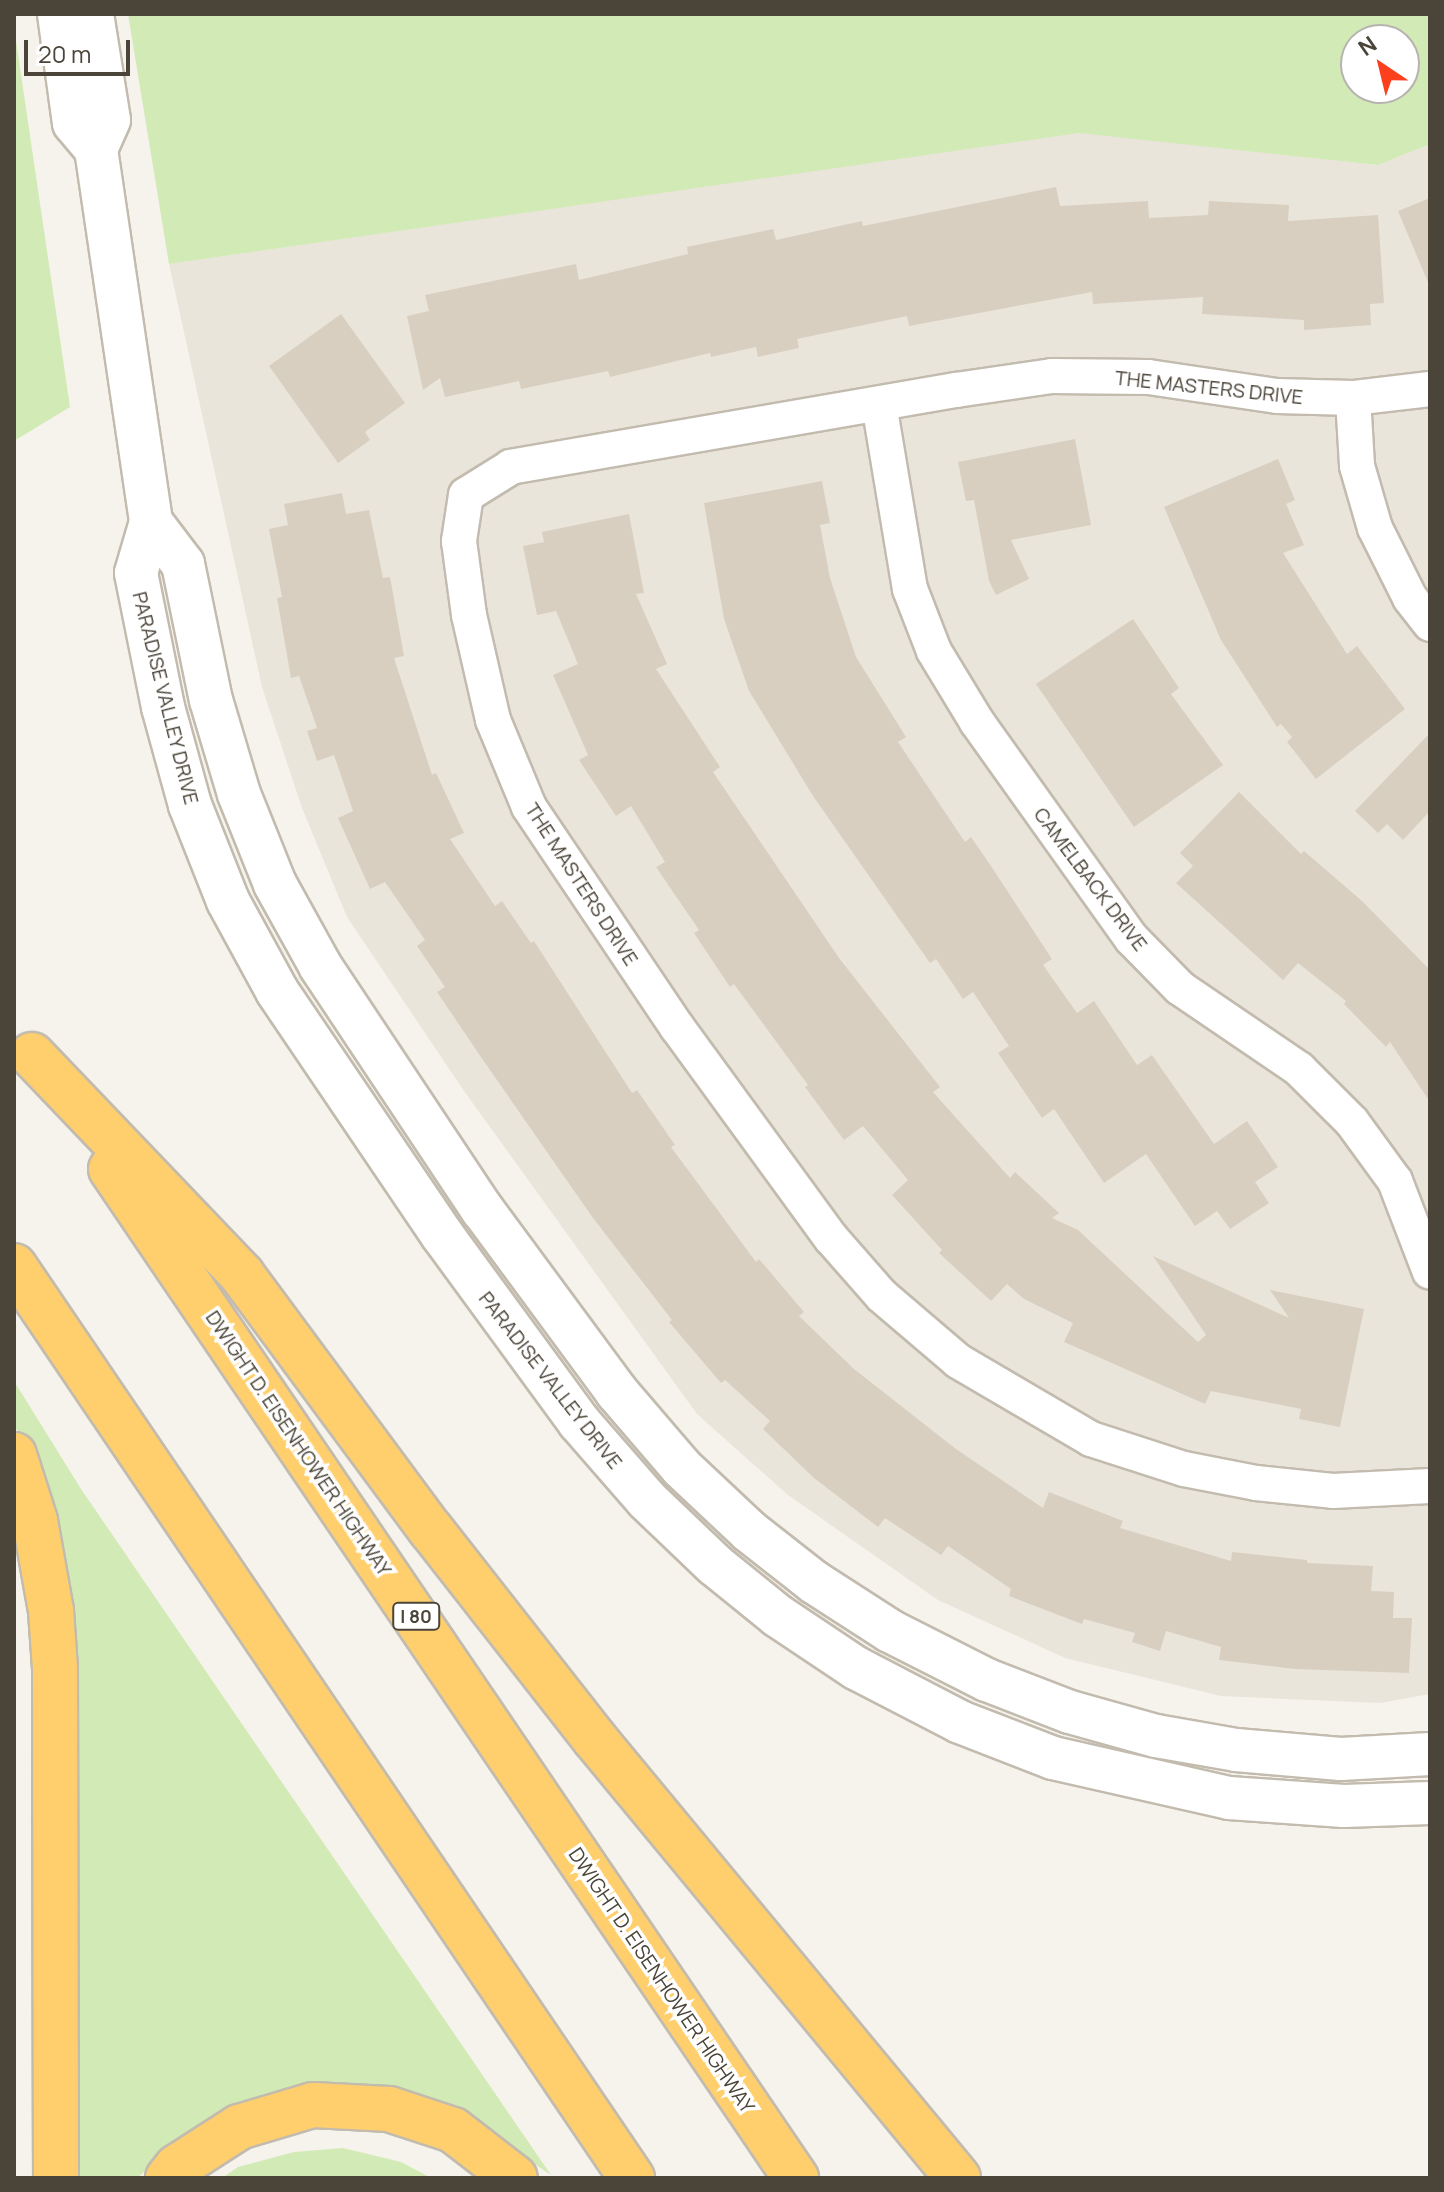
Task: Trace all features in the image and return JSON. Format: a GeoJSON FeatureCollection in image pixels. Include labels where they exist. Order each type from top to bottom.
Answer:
{"type":"FeatureCollection","features":[{"type":"Feature","properties":{"kind":"highway","name":"DWIGHT D. EISENHOWER HIGHWAY"},"geometry":{"type":"LineString","coordinates":[[23,1042],[796,2178]]}},
{"type":"Feature","properties":{"kind":"highway"},"geometry":{"type":"LineString","coordinates":[[23,1042],[242,1275],[431,1530],[594,1738],[958,2178]]}},
{"type":"Feature","properties":{"kind":"highway"},"geometry":{"type":"LineString","coordinates":[[14,1266],[632,2178]]}},
{"type":"Feature","properties":{"kind":"highway"},"geometry":{"type":"LineString","coordinates":[[14,1455],[35,1521],[51,1611],[55,1668],[56,2178]]}},
{"type":"Feature","properties":{"kind":"highway"},"geometry":{"type":"LineString","coordinates":[[168,2178],[177,2167],[239,2127],[313,2105],[389,2109],[453,2130],[515,2178]]}},
{"type":"Feature","properties":{"kind":"street","name":"PARADISE VALLEY DRIVE"},"geometry":{"type":"LineString","coordinates":[[59,14],[74,123],[96,149],[151,522],[136,573],[163,707],[190,805],[228,901],[277,991],[443,1236],[579,1422],[647,1500],[715,1565],[778,1616],[856,1668],[960,1722],[1053,1758],[1229,1798],[1344,1806],[1430,1803]]}},
{"type":"Feature","properties":{"kind":"street","name":"PARADISE VALLEY DRIVE"},"geometry":{"type":"LineString","coordinates":[[92,14],[109,120],[96,149]]}},
{"type":"Feature","properties":{"kind":"street","name":"THE MASTERS DRIVE"},"geometry":{"type":"LineString","coordinates":[[1430,389],[1353,398],[1277,396],[1148,377],[1052,376],[511,467],[466,495],[459,541],[469,615],[493,720],[529,807],[677,1027],[831,1238],[882,1296],[958,1361],[1091,1439],[1184,1469],[1256,1483],[1333,1491],[1430,1486]]}},
{"type":"Feature","properties":{"kind":"street"},"geometry":{"type":"LineString","coordinates":[[1353,398],[1357,466],[1375,528],[1410,598],[1430,624]]}},
{"type":"Feature","properties":{"kind":"street","name":"CAMELBACK DRIVE"},"geometry":{"type":"LineString","coordinates":[[879,404],[910,589],[934,651],[977,722],[1131,938],[1180,988],[1299,1069],[1352,1122],[1395,1181],[1430,1272]]}},
{"type":"Feature","properties":{"kind":"street","name":"PARADISE VALLEY DRIVE"},"geometry":{"type":"LineString","coordinates":[[151,522],[183,564],[211,700],[239,794],[275,884],[321,967],[491,1221],[616,1391],[682,1468],[749,1531],[814,1582],[890,1631],[1014,1691],[1070,1712],[1156,1736],[1236,1750],[1341,1759],[1430,1754]]}},
{"type":"Feature","properties":{"kind":"shaded area"},"geometry":{"type":"Polygon","coordinates":[[[1079,132],[1378,165],[1430,144],[1430,1694],[1380,1703],[1221,1696],[1065,1658],[938,1600],[788,1495],[697,1414],[464,1091],[347,917],[302,808],[262,687],[169,264],[1079,132]]]}},
{"type":"Feature","properties":{"kind":"green space"},"geometry":{"type":"Polygon","coordinates":[[[128,14],[1430,14],[1430,144],[1378,165],[1079,133],[169,264],[128,14]]]}},
{"type":"Feature","properties":{"kind":"green space"},"geometry":{"type":"Polygon","coordinates":[[[14,27],[70,407],[14,441],[14,27]]]}},
{"type":"Feature","properties":{"kind":"green space"},"geometry":{"type":"Polygon","coordinates":[[[14,1381],[81,1489],[551,2175],[486,2132],[437,2107],[174,2146],[137,2178],[78,2178],[24,1446],[14,1424],[14,1381]]]}},
{"type":"Feature","properties":{"kind":"green space"},"geometry":{"type":"Polygon","coordinates":[[[343,2148],[401,2162],[431,2178],[222,2178],[238,2167],[294,2152],[343,2148]]]}},
{"type":"Feature","properties":{"kind":"building"},"geometry":{"type":"Polygon","coordinates":[[[1056,187],[1060,206],[1148,201],[1149,218],[1208,215],[1209,201],[1289,205],[1288,221],[1378,215],[1384,303],[1370,304],[1371,325],[1304,330],[1304,320],[1202,314],[1203,297],[1093,304],[1092,292],[909,326],[907,316],[797,339],[799,348],[758,357],[756,347],[711,357],[710,353],[610,377],[608,371],[521,389],[519,381],[445,397],[440,378],[423,390],[407,316],[429,311],[425,295],[576,264],[579,280],[688,254],[687,247],[773,229],[776,240],[862,221],[863,226],[1056,187]]]}},
{"type":"Feature","properties":{"kind":"building"},"geometry":{"type":"Polygon","coordinates":[[[1430,198],[1430,287],[1398,211],[1430,198]]]}},
{"type":"Feature","properties":{"kind":"building"},"geometry":{"type":"Polygon","coordinates":[[[341,314],[405,403],[365,432],[370,440],[338,463],[269,366],[341,314]]]}},
{"type":"Feature","properties":{"kind":"building"},"geometry":{"type":"Polygon","coordinates":[[[1075,439],[1091,525],[1011,540],[1029,579],[996,595],[989,581],[974,500],[966,501],[958,462],[1075,439]]]}},
{"type":"Feature","properties":{"kind":"building"},"geometry":{"type":"Polygon","coordinates":[[[1278,459],[1295,500],[1286,504],[1304,545],[1283,553],[1347,654],[1357,646],[1405,709],[1316,779],[1287,742],[1292,737],[1281,724],[1277,727],[1221,640],[1164,507],[1278,459]]]}},
{"type":"Feature","properties":{"kind":"building"},"geometry":{"type":"Polygon","coordinates":[[[822,481],[830,523],[820,525],[830,578],[856,657],[906,737],[898,742],[965,842],[971,837],[1052,959],[1043,965],[1077,1013],[1094,1001],[1137,1065],[1152,1055],[1214,1144],[1247,1121],[1278,1167],[1255,1182],[1269,1203],[1230,1229],[1217,1211],[1195,1226],[1146,1154],[1104,1183],[1054,1109],[1042,1118],[998,1053],[1009,1046],[973,992],[963,999],[936,959],[930,963],[813,796],[749,691],[724,619],[704,503],[822,481]]]}},
{"type":"Feature","properties":{"kind":"building"},"geometry":{"type":"Polygon","coordinates":[[[342,493],[346,514],[369,510],[383,578],[390,577],[404,656],[394,658],[432,775],[436,773],[464,833],[450,839],[495,906],[502,901],[531,943],[534,941],[632,1093],[637,1090],[675,1145],[671,1147],[756,1262],[759,1259],[804,1312],[799,1316],[854,1369],[956,1449],[1043,1508],[1049,1492],[1123,1521],[1120,1528],[1231,1561],[1232,1552],[1307,1560],[1307,1563],[1373,1566],[1371,1591],[1394,1592],[1393,1618],[1412,1618],[1409,1673],[1295,1669],[1219,1660],[1221,1647],[1166,1631],[1160,1651],[1132,1642],[1135,1633],[1084,1619],[1082,1624],[1009,1596],[1011,1589],[948,1546],[941,1555],[885,1518],[878,1527],[814,1478],[763,1429],[770,1421],[725,1380],[721,1383],[669,1322],[672,1320],[593,1218],[483,1060],[437,992],[445,987],[417,946],[425,940],[385,882],[370,889],[338,818],[353,811],[334,755],[317,761],[307,731],[317,728],[299,676],[291,678],[277,598],[282,597],[269,529],[288,525],[284,504],[342,493]]]}},
{"type":"Feature","properties":{"kind":"building"},"geometry":{"type":"Polygon","coordinates":[[[629,514],[644,593],[636,594],[667,664],[656,669],[720,767],[713,772],[839,958],[940,1087],[933,1092],[1010,1178],[1015,1172],[1059,1213],[1052,1218],[1078,1230],[1198,1342],[1206,1335],[1153,1256],[1289,1318],[1270,1290],[1364,1309],[1340,1427],[1299,1419],[1301,1409],[1211,1391],[1205,1404],[1064,1342],[1073,1323],[1024,1299],[1007,1284],[991,1301],[939,1253],[942,1250],[892,1195],[908,1180],[863,1126],[844,1140],[805,1087],[808,1085],[734,984],[730,987],[694,933],[699,930],[656,867],[665,862],[631,806],[616,816],[579,760],[588,755],[553,675],[578,664],[556,611],[537,615],[523,546],[544,542],[542,532],[629,514]]]}},
{"type":"Feature","properties":{"kind":"building"},"geometry":{"type":"Polygon","coordinates":[[[1133,619],[1179,688],[1171,694],[1223,765],[1134,827],[1036,684],[1133,619]]]}},
{"type":"Feature","properties":{"kind":"building"},"geometry":{"type":"Polygon","coordinates":[[[1430,733],[1430,811],[1403,840],[1387,824],[1378,833],[1355,811],[1430,733]]]}},
{"type":"Feature","properties":{"kind":"building"},"geometry":{"type":"Polygon","coordinates":[[[1239,792],[1301,854],[1304,851],[1362,901],[1430,970],[1430,1102],[1390,1042],[1386,1047],[1344,1004],[1346,1001],[1298,963],[1283,980],[1176,883],[1193,866],[1180,853],[1239,792]]]}}]}
